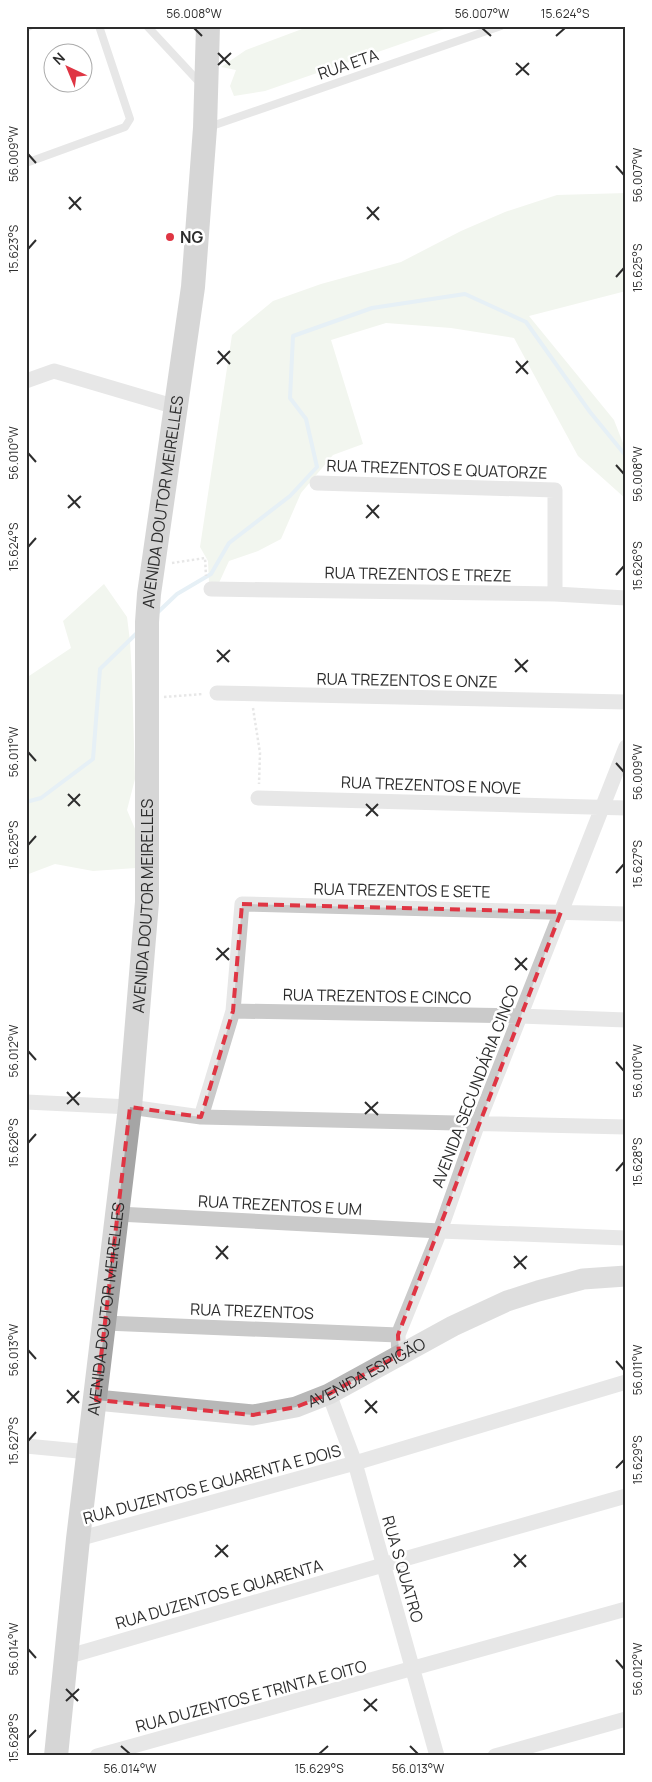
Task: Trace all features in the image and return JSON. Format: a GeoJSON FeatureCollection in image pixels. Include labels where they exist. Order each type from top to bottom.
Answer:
{"type":"FeatureCollection","features":[{"type":"Feature","properties":{"kind":"main road","name":"AVENIDA DOUTOR MEIRELLES"},"geometry":{"type":"LineString","coordinates":[[198,26],[206,56]]}},
{"type":"Feature","properties":{"kind":"main road","name":"AVENIDA DOUTOR MEIRELLES"},"geometry":{"type":"LineString","coordinates":[[56,1756],[78,1539],[130,1107],[147,902],[147,643],[149,594],[193,287],[205,128],[208,26]]}},
{"type":"Feature","properties":{"kind":"street"},"geometry":{"type":"LineString","coordinates":[[26,381],[54,371],[176,407]]}},
{"type":"Feature","properties":{"kind":"street","name":"RUA TREZENTOS E QUATORZE"},"geometry":{"type":"LineString","coordinates":[[318,484],[555,490],[555,594]]}},
{"type":"Feature","properties":{"kind":"street","name":"RUA TREZENTOS E TREZE"},"geometry":{"type":"LineString","coordinates":[[211,589],[555,594],[626,598]]}},
{"type":"Feature","properties":{"kind":"street","name":"RUA TREZENTOS E ONZE"},"geometry":{"type":"LineString","coordinates":[[217,693],[626,702]]}},
{"type":"Feature","properties":{"kind":"street","name":"AVENIDA SECUNDÁRIA CINCO"},"geometry":{"type":"LineString","coordinates":[[398,1345],[478,1124],[626,747]]}},
{"type":"Feature","properties":{"kind":"street","name":"RUA TREZENTOS E NOVE"},"geometry":{"type":"LineString","coordinates":[[258,798],[626,808]]}},
{"type":"Feature","properties":{"kind":"street","name":"RUA TREZENTOS E SETE"},"geometry":{"type":"LineString","coordinates":[[233,1011],[242,904],[626,914]]}},
{"type":"Feature","properties":{"kind":"street"},"geometry":{"type":"LineString","coordinates":[[201,1117],[233,1011]]}},
{"type":"Feature","properties":{"kind":"street","name":"RUA TREZENTOS E CINCO"},"geometry":{"type":"LineString","coordinates":[[233,1011],[520,1016],[626,1020]]}},
{"type":"Feature","properties":{"kind":"street"},"geometry":{"type":"LineString","coordinates":[[26,1102],[130,1107],[201,1117],[626,1127]]}},
{"type":"Feature","properties":{"kind":"street","name":"RUA TREZENTOS E UM"},"geometry":{"type":"LineString","coordinates":[[118,1214],[440,1231],[626,1238]]}},
{"type":"Feature","properties":{"kind":"street","name":"AVENIDA ESPIGÃO"},"geometry":{"type":"LineString","coordinates":[[96,1400],[253,1415],[296,1407],[329,1394],[398,1345],[453,1326],[507,1302],[538,1291],[583,1279],[626,1276]]}},
{"type":"Feature","properties":{"kind":"street","name":"RUA TREZENTOS"},"geometry":{"type":"LineString","coordinates":[[105,1323],[398,1345]]}},
{"type":"Feature","properties":{"kind":"street","name":"RUA DUZENTOS E QUARENTA E DOIS"},"geometry":{"type":"LineString","coordinates":[[78,1539],[355,1463],[626,1382]]}},
{"type":"Feature","properties":{"kind":"street","name":"RUA S QUATRO"},"geometry":{"type":"LineString","coordinates":[[329,1394],[355,1463],[437,1756]]}},
{"type":"Feature","properties":{"kind":"street"},"geometry":{"type":"LineString","coordinates":[[26,1446],[89,1452]]}},
{"type":"Feature","properties":{"kind":"street","name":"RUA DUZENTOS E QUARENTA"},"geometry":{"type":"LineString","coordinates":[[66,1657],[626,1496]]}},
{"type":"Feature","properties":{"kind":"street","name":"RUA DUZENTOS E TRINTA E OITO"},"geometry":{"type":"LineString","coordinates":[[98,1756],[626,1609]]}},
{"type":"Feature","properties":{"kind":"street"},"geometry":{"type":"LineString","coordinates":[[495,1756],[626,1719]]}},
{"type":"Feature","properties":{"kind":"lane"},"geometry":{"type":"LineString","coordinates":[[26,28],[30,26]]}},
{"type":"Feature","properties":{"kind":"lane"},"geometry":{"type":"LineString","coordinates":[[26,163],[125,127],[129,122],[130,119],[99,26]]}},
{"type":"Feature","properties":{"kind":"lane"},"geometry":{"type":"LineString","coordinates":[[147,26],[207,91]]}},
{"type":"Feature","properties":{"kind":"lane","name":"RUA ETA"},"geometry":{"type":"LineString","coordinates":[[205,128],[501,26]]}},
{"type":"Feature","properties":{"kind":"path"},"geometry":{"type":"LineString","coordinates":[[153,565],[205,558],[205,568]]}},
{"type":"Feature","properties":{"kind":"path"},"geometry":{"type":"LineString","coordinates":[[147,698],[217,693]]}},
{"type":"Feature","properties":{"kind":"path"},"geometry":{"type":"LineString","coordinates":[[251,693],[260,753],[258,798]]}},
{"type":"Feature","properties":{"kind":"highlighted area"},"geometry":{"type":"Polygon","coordinates":[[[242,904],[561,912],[398,1335],[399,1355],[329,1394],[296,1407],[253,1415],[96,1400],[130,1107],[201,1117],[233,1011],[242,904]]]}},
{"type":"Feature","properties":{"kind":"green space"},"geometry":{"type":"Polygon","coordinates":[[[310,26],[453,26],[265,91],[234,96],[230,86],[236,70],[221,67],[246,50],[310,26]]]}},
{"type":"Feature","properties":{"kind":"green space"},"geometry":{"type":"Polygon","coordinates":[[[626,193],[626,291],[529,316],[614,420],[626,451],[626,499],[578,456],[514,338],[451,328],[386,323],[331,340],[363,444],[333,455],[301,493],[281,539],[258,551],[229,561],[218,585],[209,583],[208,561],[200,547],[232,335],[273,301],[321,284],[401,262],[461,231],[505,212],[557,195],[626,193]]]}},
{"type":"Feature","properties":{"kind":"green space"},"geometry":{"type":"Polygon","coordinates":[[[104,584],[127,617],[130,641],[135,779],[127,810],[138,836],[136,868],[93,871],[55,864],[26,875],[26,678],[71,648],[63,621],[104,584]]]}},
{"type":"Feature","properties":{"kind":"waterway"},"geometry":{"type":"LineString","coordinates":[[156,614],[177,594],[211,574],[229,543],[290,496],[317,467],[306,419],[290,398],[293,336],[372,308],[465,294],[526,322],[590,412],[626,456]]}},
{"type":"Feature","properties":{"kind":"waterway"},"geometry":{"type":"LineString","coordinates":[[26,802],[41,798],[93,759],[100,669],[139,631]]}},
{"type":"Feature","properties":{"kind":"place","name":"NG"},"geometry":{"type":"Point","coordinates":[170,237]}}]}
